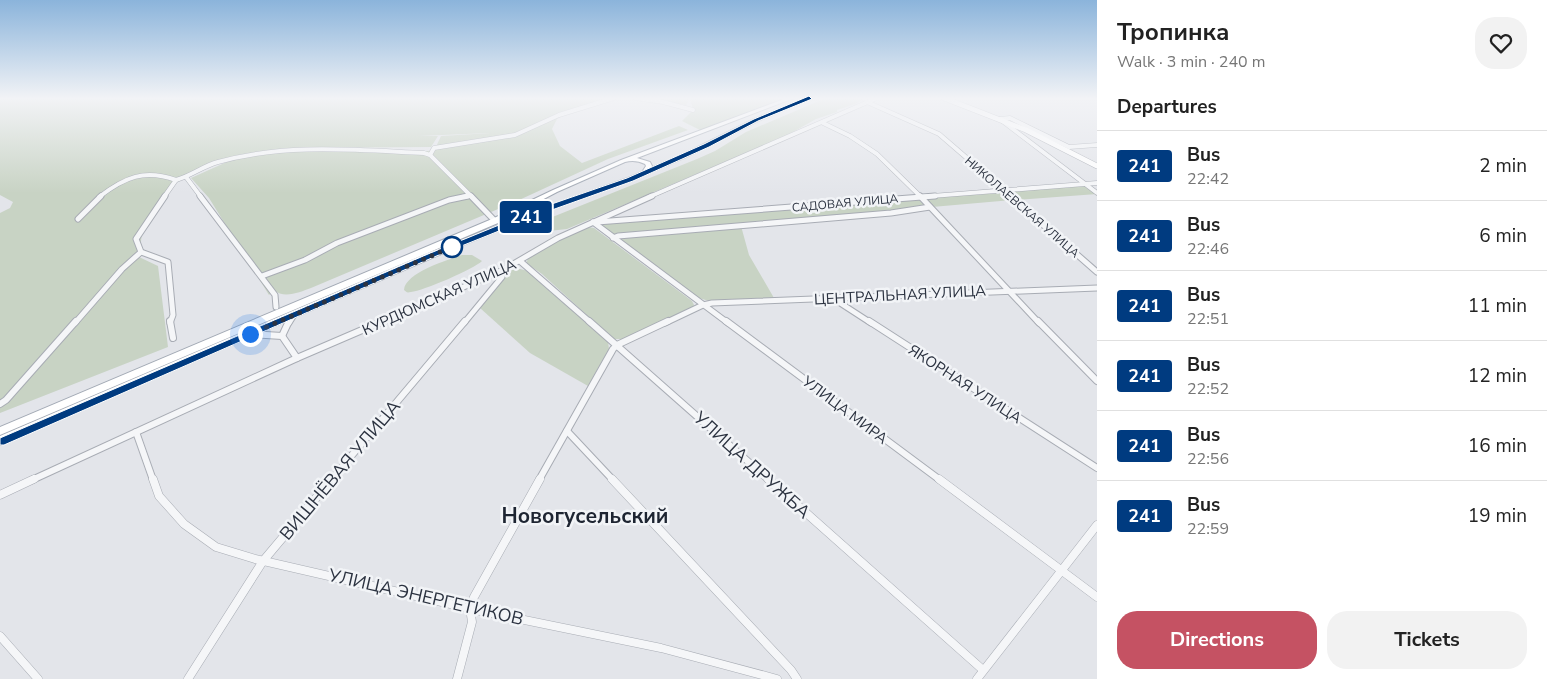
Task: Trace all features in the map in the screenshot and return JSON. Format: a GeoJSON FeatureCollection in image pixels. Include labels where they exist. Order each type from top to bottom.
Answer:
{"type":"FeatureCollection","features":[{"type":"Feature","properties":{"kind":"main road"},"geometry":{"type":"LineString","coordinates":[[0,431],[495,221],[555,191],[623,161],[705,130]]}},
{"type":"Feature","properties":{"kind":"main road"},"geometry":{"type":"LineString","coordinates":[[0,441],[504,225],[643,173],[707,146],[738,130]]}},
{"type":"Feature","properties":{"kind":"main road"},"geometry":{"type":"LineString","coordinates":[[652,149],[647,154],[649,160],[659,163],[669,162]]}},
{"type":"Feature","properties":{"kind":"main road"},"geometry":{"type":"LineString","coordinates":[[623,161],[633,159],[645,161],[649,165],[643,173]]}},
{"type":"Feature","properties":{"kind":"street"},"geometry":{"type":"LineString","coordinates":[[430,155],[434,148],[515,135],[526,130]]}},
{"type":"Feature","properties":{"kind":"street","name":"КУРДЮМСКАЯ УЛИЦА"},"geometry":{"type":"LineString","coordinates":[[0,495],[297,358],[503,270],[558,238],[593,222],[807,130]]}},
{"type":"Feature","properties":{"kind":"street"},"geometry":{"type":"LineString","coordinates":[[836,130],[868,147],[921,197],[1097,381]]}},
{"type":"Feature","properties":{"kind":"street","name":"НИКОЛАЕВСКАЯ УЛИЦА"},"geometry":{"type":"LineString","coordinates":[[929,130],[939,134],[1097,272]]}},
{"type":"Feature","properties":{"kind":"street"},"geometry":{"type":"LineString","coordinates":[[1013,130],[1097,192]]}},
{"type":"Feature","properties":{"kind":"street"},"geometry":{"type":"LineString","coordinates":[[1024,130],[1052,142],[1097,166]]}},
{"type":"Feature","properties":{"kind":"street"},"geometry":{"type":"LineString","coordinates":[[1035,130],[1069,146],[1097,145]]}},
{"type":"Feature","properties":{"kind":"street"},"geometry":{"type":"LineString","coordinates":[[78,219],[107,190],[134,176],[164,174],[176,180],[186,178],[216,162],[263,152],[334,149],[387,150],[430,155],[495,221]]}},
{"type":"Feature","properties":{"kind":"street"},"geometry":{"type":"LineString","coordinates":[[186,178],[262,276],[275,295],[276,307]]}},
{"type":"Feature","properties":{"kind":"street"},"geometry":{"type":"LineString","coordinates":[[173,338],[170,321],[173,314],[168,262],[141,252],[136,240],[176,180]]}},
{"type":"Feature","properties":{"kind":"street","name":"САДОВАЯ УЛИЦА"},"geometry":{"type":"LineString","coordinates":[[593,222],[668,218],[1097,183]]}},
{"type":"Feature","properties":{"kind":"street"},"geometry":{"type":"LineString","coordinates":[[262,276],[305,260],[337,243],[449,200],[469,196]]}},
{"type":"Feature","properties":{"kind":"street","name":"САДОВАЯ УЛИЦА"},"geometry":{"type":"LineString","coordinates":[[613,238],[618,236],[930,207]]}},
{"type":"Feature","properties":{"kind":"street","name":"УЛИЦА МИРА"},"geometry":{"type":"LineString","coordinates":[[593,222],[1097,598]]}},
{"type":"Feature","properties":{"kind":"street"},"geometry":{"type":"LineString","coordinates":[[0,404],[6,400],[122,270],[141,252]]}},
{"type":"Feature","properties":{"kind":"street","name":"УЛИЦА ДРУЖБА"},"geometry":{"type":"LineString","coordinates":[[520,261],[983,670]]}},
{"type":"Feature","properties":{"kind":"street","name":"ВИШНЁВАЯ УЛИЦА"},"geometry":{"type":"LineString","coordinates":[[188,679],[263,561],[502,277],[503,270]]}},
{"type":"Feature","properties":{"kind":"street","name":"ЦЕНТРАЛЬНАЯ УЛИЦА"},"geometry":{"type":"LineString","coordinates":[[617,345],[703,305],[712,303],[1097,288]]}},
{"type":"Feature","properties":{"kind":"street","name":"ЯКОРНАЯ УЛИЦА"},"geometry":{"type":"LineString","coordinates":[[834,298],[1097,468]]}},
{"type":"Feature","properties":{"kind":"street"},"geometry":{"type":"LineString","coordinates":[[282,336],[294,315]]}},
{"type":"Feature","properties":{"kind":"street"},"geometry":{"type":"LineString","coordinates":[[250,334],[282,336]]}},
{"type":"Feature","properties":{"kind":"street"},"geometry":{"type":"LineString","coordinates":[[282,336],[297,358]]}},
{"type":"Feature","properties":{"kind":"street"},"geometry":{"type":"LineString","coordinates":[[457,679],[472,622],[470,608],[474,597],[613,349],[617,345]]}},
{"type":"Feature","properties":{"kind":"street"},"geometry":{"type":"LineString","coordinates":[[567,431],[791,670],[797,679]]}},
{"type":"Feature","properties":{"kind":"street","name":"УЛИЦА ЭНЕРГЕТИКОВ"},"geometry":{"type":"LineString","coordinates":[[136,432],[159,496],[184,524],[216,547],[263,561],[470,608],[661,648],[777,679]]}},
{"type":"Feature","properties":{"kind":"street"},"geometry":{"type":"LineString","coordinates":[[977,679],[1097,525]]}},
{"type":"Feature","properties":{"kind":"street"},"geometry":{"type":"LineString","coordinates":[[0,636],[38,679]]}},
{"type":"Feature","properties":{"kind":"green space"},"geometry":{"type":"Polygon","coordinates":[[[0,130],[552,130],[560,146],[582,163],[669,130],[688,130],[608,159],[517,201],[311,288],[287,294],[278,293],[274,290],[269,295],[209,198],[191,178],[240,156],[287,150],[434,151],[441,136],[490,133],[419,136],[438,136],[431,147],[287,148],[238,155],[190,172],[169,188],[143,225],[139,257],[158,266],[168,347],[0,413],[0,213],[10,208],[13,202],[0,195],[0,130]]]}},
{"type":"Feature","properties":{"kind":"green space"},"geometry":{"type":"Polygon","coordinates":[[[751,130],[797,130],[567,229],[549,231],[539,225],[550,218],[715,151],[751,130]]]}},
{"type":"Feature","properties":{"kind":"green space"},"geometry":{"type":"Polygon","coordinates":[[[1085,186],[1097,194],[1016,200],[1011,195],[1016,191],[1085,186]]]}},
{"type":"Feature","properties":{"kind":"green space"},"geometry":{"type":"Polygon","coordinates":[[[1002,193],[1012,200],[932,207],[925,200],[926,198],[1002,193]]]}},
{"type":"Feature","properties":{"kind":"green space"},"geometry":{"type":"Polygon","coordinates":[[[918,199],[925,205],[890,211],[614,235],[599,224],[918,199]]]}},
{"type":"Feature","properties":{"kind":"green space"},"geometry":{"type":"Polygon","coordinates":[[[741,226],[749,255],[774,298],[709,301],[699,298],[619,239],[621,237],[741,226]]]}},
{"type":"Feature","properties":{"kind":"green space"},"geometry":{"type":"Polygon","coordinates":[[[588,227],[594,228],[692,301],[693,308],[629,339],[613,339],[542,274],[526,263],[528,259],[555,242],[588,227]]]}},
{"type":"Feature","properties":{"kind":"green space"},"geometry":{"type":"Polygon","coordinates":[[[462,255],[472,255],[482,261],[437,284],[417,291],[407,292],[404,290],[411,278],[419,273],[462,255]]]}},
{"type":"Feature","properties":{"kind":"green space"},"geometry":{"type":"Polygon","coordinates":[[[520,269],[532,272],[608,342],[609,349],[588,386],[530,353],[480,308],[507,273],[520,269]]]}},
{"type":"Feature","properties":{"kind":"bus line","name":"241"},"geometry":{"type":"LineString","coordinates":[[0,441],[504,225],[630,179],[707,146],[738,130]]}},
{"type":"Feature","properties":{"kind":"district","name":"Новогусельский"},"geometry":{"type":"Point","coordinates":[585,516]}},
{"type":"Feature","properties":{"kind":"route"},"geometry":{"type":"LineString","coordinates":[[250,334],[452,247]]}}]}
